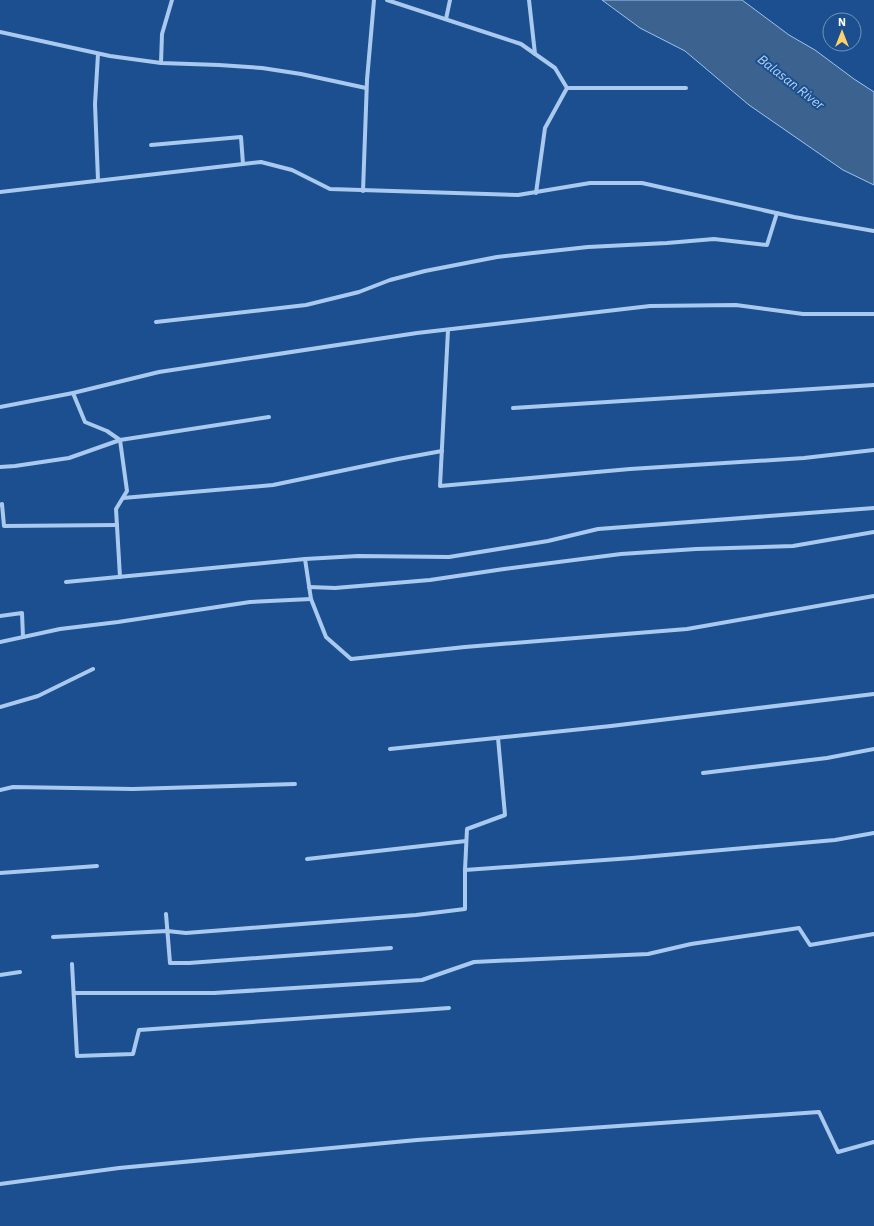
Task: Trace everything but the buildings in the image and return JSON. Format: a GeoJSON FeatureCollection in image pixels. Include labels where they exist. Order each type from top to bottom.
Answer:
{"type":"FeatureCollection","features":[{"type":"Feature","properties":{"kind":"street"},"geometry":{"type":"LineString","coordinates":[[161,63],[162,34],[172,0]]}},
{"type":"Feature","properties":{"kind":"street"},"geometry":{"type":"LineString","coordinates":[[363,191],[366,88],[374,0]]}},
{"type":"Feature","properties":{"kind":"street"},"geometry":{"type":"LineString","coordinates":[[387,0],[521,44],[555,68],[567,88]]}},
{"type":"Feature","properties":{"kind":"street"},"geometry":{"type":"LineString","coordinates":[[446,19],[450,0]]}},
{"type":"Feature","properties":{"kind":"street"},"geometry":{"type":"LineString","coordinates":[[530,0],[536,54]]}},
{"type":"Feature","properties":{"kind":"street"},"geometry":{"type":"LineString","coordinates":[[0,32],[98,54],[161,63],[262,68],[301,74],[366,88]]}},
{"type":"Feature","properties":{"kind":"street"},"geometry":{"type":"LineString","coordinates":[[98,54],[95,104],[98,180]]}},
{"type":"Feature","properties":{"kind":"street"},"geometry":{"type":"LineString","coordinates":[[567,88],[686,88]]}},
{"type":"Feature","properties":{"kind":"street"},"geometry":{"type":"LineString","coordinates":[[536,192],[545,128],[567,88]]}},
{"type":"Feature","properties":{"kind":"street"},"geometry":{"type":"LineString","coordinates":[[151,145],[241,137],[243,164]]}},
{"type":"Feature","properties":{"kind":"street"},"geometry":{"type":"LineString","coordinates":[[0,192],[261,162],[292,170],[330,189],[363,191],[518,195],[590,183],[642,183],[777,213],[874,231]]}},
{"type":"Feature","properties":{"kind":"street"},"geometry":{"type":"LineString","coordinates":[[156,322],[306,305],[359,292],[390,280],[425,271],[497,257],[588,247],[714,239],[767,245],[777,213]]}},
{"type":"Feature","properties":{"kind":"street"},"geometry":{"type":"LineString","coordinates":[[0,407],[73,393],[159,372],[448,330],[650,306],[736,305],[803,314],[874,314]]}},
{"type":"Feature","properties":{"kind":"street"},"geometry":{"type":"LineString","coordinates":[[448,330],[440,486],[630,469],[804,458],[874,450]]}},
{"type":"Feature","properties":{"kind":"street"},"geometry":{"type":"LineString","coordinates":[[513,408],[874,385]]}},
{"type":"Feature","properties":{"kind":"street"},"geometry":{"type":"LineString","coordinates":[[73,393],[85,422],[107,431],[120,440],[127,491],[116,509],[120,577]]}},
{"type":"Feature","properties":{"kind":"street"},"geometry":{"type":"LineString","coordinates":[[0,467],[69,458],[120,440],[269,417]]}},
{"type":"Feature","properties":{"kind":"street"},"geometry":{"type":"LineString","coordinates":[[123,498],[273,485],[442,451]]}},
{"type":"Feature","properties":{"kind":"street"},"geometry":{"type":"LineString","coordinates":[[0,504],[2,504],[4,526],[117,525]]}},
{"type":"Feature","properties":{"kind":"street"},"geometry":{"type":"LineString","coordinates":[[66,582],[305,559],[358,556],[448,557],[548,541],[598,529],[874,508]]}},
{"type":"Feature","properties":{"kind":"street"},"geometry":{"type":"LineString","coordinates":[[309,587],[335,588],[430,580],[620,554],[696,549],[793,546],[874,532]]}},
{"type":"Feature","properties":{"kind":"street"},"geometry":{"type":"LineString","coordinates":[[305,559],[311,599],[326,637],[351,659],[465,647],[687,629],[874,596]]}},
{"type":"Feature","properties":{"kind":"street"},"geometry":{"type":"LineString","coordinates":[[0,642],[60,629],[118,622],[250,602],[311,599]]}},
{"type":"Feature","properties":{"kind":"street"},"geometry":{"type":"LineString","coordinates":[[0,616],[22,613],[23,637]]}},
{"type":"Feature","properties":{"kind":"street"},"geometry":{"type":"LineString","coordinates":[[0,707],[38,696],[93,669]]}},
{"type":"Feature","properties":{"kind":"street"},"geometry":{"type":"LineString","coordinates":[[390,749],[611,726],[874,694]]}},
{"type":"Feature","properties":{"kind":"street"},"geometry":{"type":"LineString","coordinates":[[53,937],[167,931],[186,933],[416,915],[465,909],[466,829],[505,814],[498,738]]}},
{"type":"Feature","properties":{"kind":"street"},"geometry":{"type":"LineString","coordinates":[[703,773],[827,758],[874,749]]}},
{"type":"Feature","properties":{"kind":"street"},"geometry":{"type":"LineString","coordinates":[[0,790],[13,787],[133,789],[295,784]]}},
{"type":"Feature","properties":{"kind":"street"},"geometry":{"type":"LineString","coordinates":[[465,870],[632,858],[835,840],[874,833]]}},
{"type":"Feature","properties":{"kind":"street"},"geometry":{"type":"LineString","coordinates":[[307,859],[466,841]]}},
{"type":"Feature","properties":{"kind":"street"},"geometry":{"type":"LineString","coordinates":[[0,873],[97,866]]}},
{"type":"Feature","properties":{"kind":"street"},"geometry":{"type":"LineString","coordinates":[[166,914],[170,963],[189,963],[391,948]]}},
{"type":"Feature","properties":{"kind":"street"},"geometry":{"type":"LineString","coordinates":[[74,993],[214,993],[422,980],[474,962],[648,954],[691,944],[798,928],[810,945],[874,934]]}},
{"type":"Feature","properties":{"kind":"street"},"geometry":{"type":"LineString","coordinates":[[72,964],[77,1056],[133,1054],[140,1030],[449,1008]]}},
{"type":"Feature","properties":{"kind":"street"},"geometry":{"type":"LineString","coordinates":[[0,975],[20,972]]}},
{"type":"Feature","properties":{"kind":"street"},"geometry":{"type":"LineString","coordinates":[[0,1184],[119,1168],[417,1140],[819,1112],[838,1152],[874,1142]]}},
{"type":"Feature","properties":{"kind":"water","name":"Balasan River"},"geometry":{"type":"Polygon","coordinates":[[[602,0],[742,0],[789,35],[815,50],[874,92],[874,185],[843,170],[749,105],[685,51],[640,28],[602,0]]]}}]}
